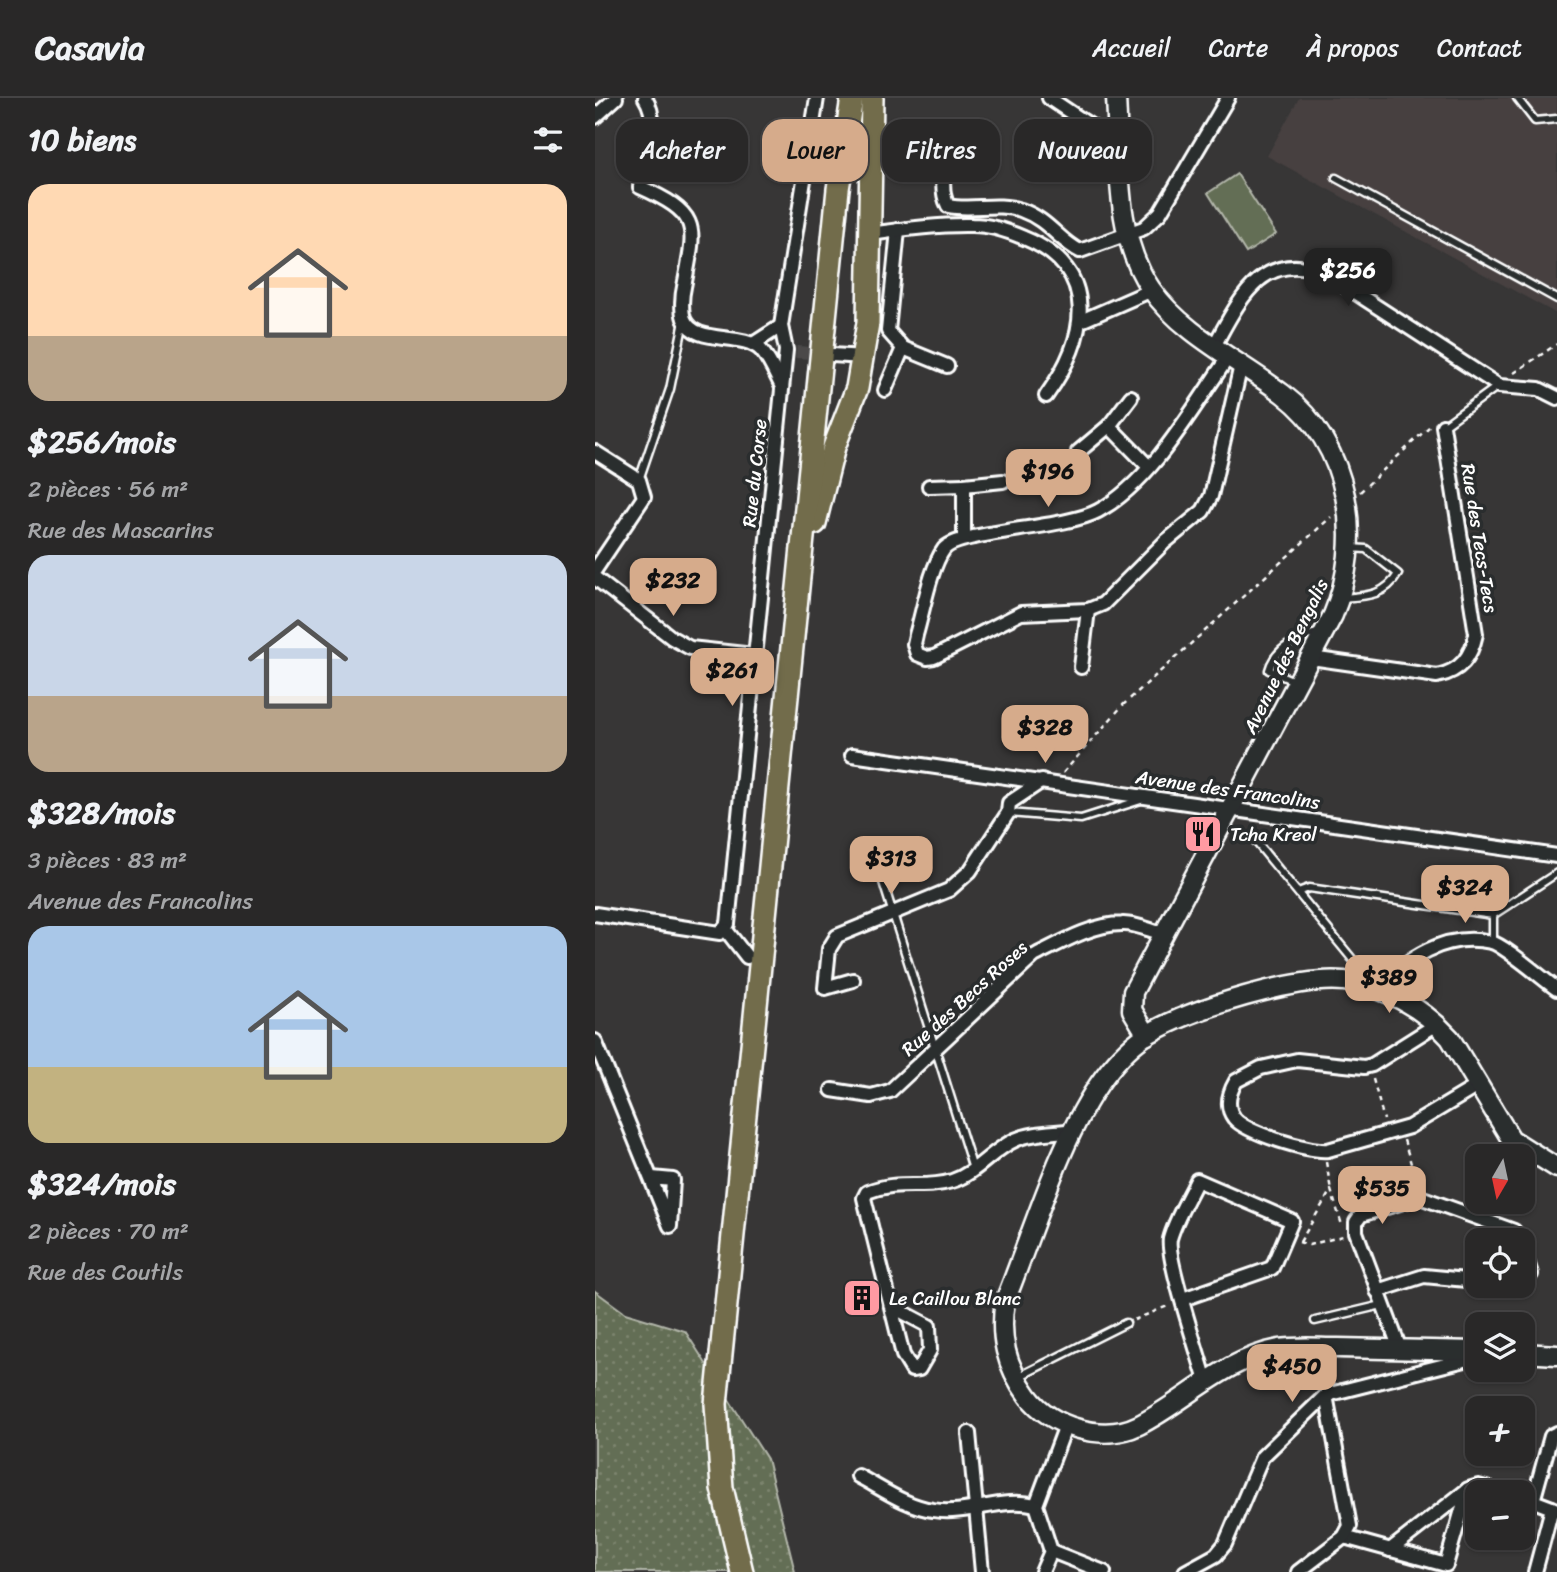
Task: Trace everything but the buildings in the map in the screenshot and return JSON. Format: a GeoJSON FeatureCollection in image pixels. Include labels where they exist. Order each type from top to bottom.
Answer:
{"type":"FeatureCollection","features":[{"type":"Feature","properties":{"kind":"main road"},"geometry":{"type":"LineString","coordinates":[[727,1572],[708,1491],[705,1405],[747,957],[817,268],[835,119],[841,98]]}},
{"type":"Feature","properties":{"kind":"main road"},"geometry":{"type":"LineString","coordinates":[[742,1572],[722,1488],[716,1404],[838,189],[852,98]]}},
{"type":"Feature","properties":{"kind":"main road"},"geometry":{"type":"LineString","coordinates":[[801,557],[816,520],[834,447],[857,388],[863,357],[870,234],[871,98]]}},
{"type":"Feature","properties":{"kind":"street"},"geometry":{"type":"LineString","coordinates":[[595,117],[616,98]]}},
{"type":"Feature","properties":{"kind":"street"},"geometry":{"type":"LineString","coordinates":[[645,98],[652,107],[653,121],[641,187],[666,198],[689,220],[694,232],[682,295],[684,319],[696,332],[753,344],[771,364],[782,388]]}},
{"type":"Feature","properties":{"kind":"street","name":"Rue du Corse"},"geometry":{"type":"LineString","coordinates":[[726,930],[782,388],[791,351],[781,326],[817,98]]}},
{"type":"Feature","properties":{"kind":"street"},"geometry":{"type":"LineString","coordinates":[[1049,98],[1080,119]]}},
{"type":"Feature","properties":{"kind":"street","name":"Avenue des Bengalis"},"geometry":{"type":"LineString","coordinates":[[1116,98],[1117,119]]}},
{"type":"Feature","properties":{"kind":"street"},"geometry":{"type":"LineString","coordinates":[[944,182],[944,199],[948,206],[1006,206],[1021,211],[1053,228],[1080,251],[1144,228],[1160,213],[1228,98]]}},
{"type":"Feature","properties":{"kind":"street","name":"Avenue des Bengalis"},"geometry":{"type":"LineString","coordinates":[[1122,182],[1127,235],[1134,256],[1152,290],[1172,312],[1228,356],[1286,396],[1303,414],[1330,452],[1347,503],[1350,548],[1340,598],[1311,658],[1130,1002],[1147,1035]]}},
{"type":"Feature","properties":{"kind":"street"},"geometry":{"type":"LineString","coordinates":[[870,234],[972,225],[1036,243],[1066,266],[1077,290],[1081,321],[1072,352],[1046,396]]}},
{"type":"Feature","properties":{"kind":"street"},"geometry":{"type":"LineString","coordinates":[[898,230],[888,331],[903,348],[947,366]]}},
{"type":"Feature","properties":{"kind":"street"},"geometry":{"type":"LineString","coordinates":[[1228,356],[1170,441],[1126,490],[1098,511],[1066,523],[964,538],[949,544],[939,557],[914,644],[920,657],[934,657],[1021,613],[1088,610],[1109,599],[1165,542],[1203,511],[1216,481],[1235,308],[1252,287],[1283,265],[1303,264],[1325,272],[1499,386],[1539,389],[1557,398]]}},
{"type":"Feature","properties":{"kind":"street"},"geometry":{"type":"LineString","coordinates":[[1081,321],[1152,290]]}},
{"type":"Feature","properties":{"kind":"street"},"geometry":{"type":"LineString","coordinates":[[753,344],[781,326]]}},
{"type":"Feature","properties":{"kind":"street"},"geometry":{"type":"LineString","coordinates":[[885,390],[903,348]]}},
{"type":"Feature","properties":{"kind":"street"},"geometry":{"type":"LineString","coordinates":[[832,355],[863,357]]}},
{"type":"Feature","properties":{"kind":"street"},"geometry":{"type":"LineString","coordinates":[[1078,452],[1109,426],[1131,397]]}},
{"type":"Feature","properties":{"kind":"street"},"geometry":{"type":"LineString","coordinates":[[1109,426],[1148,466]]}},
{"type":"Feature","properties":{"kind":"street","name":"Rue des Tecs-Tecs"},"geometry":{"type":"LineString","coordinates":[[1311,658],[1437,676],[1449,674],[1467,659],[1476,634],[1443,426]]}},
{"type":"Feature","properties":{"kind":"street"},"geometry":{"type":"LineString","coordinates":[[595,452],[639,480],[644,497],[639,509],[595,570]]}},
{"type":"Feature","properties":{"kind":"street"},"geometry":{"type":"LineString","coordinates":[[929,486],[1003,481]]}},
{"type":"Feature","properties":{"kind":"street"},"geometry":{"type":"LineString","coordinates":[[964,485],[964,538]]}},
{"type":"Feature","properties":{"kind":"street"},"geometry":{"type":"LineString","coordinates":[[595,579],[689,648],[754,655]]}},
{"type":"Feature","properties":{"kind":"street"},"geometry":{"type":"LineString","coordinates":[[1081,667],[1088,610]]}},
{"type":"Feature","properties":{"kind":"street","name":"Avenue des Francolins"},"geometry":{"type":"LineString","coordinates":[[852,755],[1557,856]]}},
{"type":"Feature","properties":{"kind":"street"},"geometry":{"type":"LineString","coordinates":[[853,980],[825,988],[829,949],[837,936],[937,898],[970,871],[1008,813],[1009,803],[1048,782]]}},
{"type":"Feature","properties":{"kind":"street"},"geometry":{"type":"LineString","coordinates":[[595,914],[720,933],[726,930],[747,957]]}},
{"type":"Feature","properties":{"kind":"street","name":"Rue des Becs Roses"},"geometry":{"type":"LineString","coordinates":[[832,1090],[871,1096],[890,1091],[1034,956],[1099,928],[1123,923],[1164,934]]}},
{"type":"Feature","properties":{"kind":"street"},"geometry":{"type":"LineString","coordinates":[[1378,990],[1397,967],[1412,956],[1455,942],[1493,942],[1557,989]]}},
{"type":"Feature","properties":{"kind":"street"},"geometry":{"type":"LineString","coordinates":[[1465,1351],[1281,1349],[1249,1359],[1206,1381],[1137,1426],[1107,1431],[1066,1425],[1040,1411],[1017,1378],[1001,1339],[1005,1301],[1074,1130],[1103,1078],[1123,1054],[1147,1035],[1182,1017],[1300,984],[1341,981],[1378,990],[1405,1001],[1437,1024],[1450,1038],[1511,1139],[1557,1168]]}},
{"type":"Feature","properties":{"kind":"street"},"geometry":{"type":"LineString","coordinates":[[1437,1024],[1369,1065],[1297,1060],[1261,1069],[1235,1081],[1228,1106],[1239,1124],[1315,1152],[1401,1129],[1479,1085]]}},
{"type":"Feature","properties":{"kind":"street"},"geometry":{"type":"LineString","coordinates":[[595,1041],[652,1178]]}},
{"type":"Feature","properties":{"kind":"street"},"geometry":{"type":"LineString","coordinates":[[891,1307],[929,1326],[930,1350],[919,1369],[912,1370],[907,1364],[891,1307],[871,1234],[865,1194],[897,1183],[925,1185],[950,1181],[973,1171],[1017,1139],[1074,1130]]}},
{"type":"Feature","properties":{"kind":"street"},"geometry":{"type":"LineString","coordinates":[[1183,1299],[1272,1268],[1292,1221],[1197,1180],[1170,1239],[1170,1252],[1183,1299],[1206,1381]]}},
{"type":"Feature","properties":{"kind":"street"},"geometry":{"type":"LineString","coordinates":[[1400,1349],[1382,1305],[1356,1222],[1361,1215],[1420,1197],[1506,1228]]}},
{"type":"Feature","properties":{"kind":"street"},"geometry":{"type":"LineString","coordinates":[[1377,1290],[1424,1276],[1465,1280]]}},
{"type":"Feature","properties":{"kind":"street"},"geometry":{"type":"LineString","coordinates":[[1535,1354],[1557,1355]]}},
{"type":"Feature","properties":{"kind":"street"},"geometry":{"type":"LineString","coordinates":[[1185,1572],[1216,1555],[1224,1544],[1262,1457],[1326,1395],[1465,1360]]}},
{"type":"Feature","properties":{"kind":"street"},"geometry":{"type":"LineString","coordinates":[[1298,1572],[1344,1537],[1350,1526],[1326,1395]]}},
{"type":"Feature","properties":{"kind":"street"},"geometry":{"type":"LineString","coordinates":[[1042,1572],[1051,1551],[1036,1505],[1066,1425]]}},
{"type":"Feature","properties":{"kind":"street"},"geometry":{"type":"LineString","coordinates":[[969,1433],[982,1572]]}},
{"type":"Feature","properties":{"kind":"street"},"geometry":{"type":"LineString","coordinates":[[1535,1480],[1551,1436],[1557,1433]]}},
{"type":"Feature","properties":{"kind":"street"},"geometry":{"type":"LineString","coordinates":[[858,1476],[919,1507],[943,1511],[1020,1501],[1036,1505]]}},
{"type":"Feature","properties":{"kind":"street"},"geometry":{"type":"LineString","coordinates":[[1390,1550],[1465,1491]]}},
{"type":"Feature","properties":{"kind":"street"},"geometry":{"type":"LineString","coordinates":[[1344,1537],[1446,1565],[1465,1499]]}},
{"type":"Feature","properties":{"kind":"street"},"geometry":{"type":"LineString","coordinates":[[1535,1502],[1555,1509],[1535,1572]]}},
{"type":"Feature","properties":{"kind":"street"},"geometry":{"type":"LineString","coordinates":[[1051,1551],[1104,1572]]}},
{"type":"Feature","properties":{"kind":"lane"},"geometry":{"type":"LineString","coordinates":[[1517,98],[1535,121],[1557,119]]}},
{"type":"Feature","properties":{"kind":"lane"},"geometry":{"type":"LineString","coordinates":[[1336,178],[1557,299]]}},
{"type":"Feature","properties":{"kind":"lane"},"geometry":{"type":"LineString","coordinates":[[639,480],[670,389],[676,347],[684,319]]}},
{"type":"Feature","properties":{"kind":"lane"},"geometry":{"type":"LineString","coordinates":[[1443,426],[1499,386]]}},
{"type":"Feature","properties":{"kind":"lane"},"geometry":{"type":"LineString","coordinates":[[1340,598],[1386,591],[1398,573],[1366,549],[1350,548]]}},
{"type":"Feature","properties":{"kind":"lane"},"geometry":{"type":"LineString","coordinates":[[1297,683],[1269,670],[1271,662],[1293,641],[1309,634],[1323,633]]}},
{"type":"Feature","properties":{"kind":"lane"},"geometry":{"type":"LineString","coordinates":[[1008,813],[1081,819],[1149,797]]}},
{"type":"Feature","properties":{"kind":"lane"},"geometry":{"type":"LineString","coordinates":[[1252,837],[1378,990]]}},
{"type":"Feature","properties":{"kind":"lane"},"geometry":{"type":"LineString","coordinates":[[878,866],[973,1171]]}},
{"type":"Feature","properties":{"kind":"lane"},"geometry":{"type":"LineString","coordinates":[[1298,892],[1310,888],[1493,915],[1557,873]]}},
{"type":"Feature","properties":{"kind":"lane"},"geometry":{"type":"LineString","coordinates":[[1493,915],[1493,942]]}},
{"type":"Feature","properties":{"kind":"lane"},"geometry":{"type":"LineString","coordinates":[[1315,1321],[1382,1305]]}},
{"type":"Feature","properties":{"kind":"lane"},"geometry":{"type":"LineString","coordinates":[[1017,1378],[1126,1323]]}},
{"type":"Feature","properties":{"kind":"path"},"geometry":{"type":"LineString","coordinates":[[1048,782],[1123,705],[1347,503]]}},
{"type":"Feature","properties":{"kind":"path"},"geometry":{"type":"LineString","coordinates":[[1369,1065],[1387,1133]]}},
{"type":"Feature","properties":{"kind":"path"},"geometry":{"type":"LineString","coordinates":[[1401,1129],[1420,1197]]}},
{"type":"Feature","properties":{"kind":"path"},"geometry":{"type":"LineString","coordinates":[[1285,1238],[1309,1245],[1345,1235],[1331,1189],[1324,1151]]}},
{"type":"Feature","properties":{"kind":"path"},"geometry":{"type":"LineString","coordinates":[[1300,1242],[1331,1189]]}},
{"type":"Feature","properties":{"kind":"path"},"geometry":{"type":"LineString","coordinates":[[1126,1323],[1183,1299]]}},
{"type":"Feature","properties":{"kind":"shaded area"},"geometry":{"type":"Polygon","coordinates":[[[1299,98],[1557,98],[1557,314],[1267,156],[1299,98]]]}},
{"type":"Feature","properties":{"kind":"green space"},"geometry":{"type":"Polygon","coordinates":[[[1237,174],[1276,234],[1246,253],[1208,193],[1237,174]]]}},
{"type":"Feature","properties":{"kind":"green space"},"geometry":{"type":"Polygon","coordinates":[[[595,1291],[625,1313],[685,1331],[767,1459],[795,1572],[595,1572],[595,1291]]]}},
{"type":"Feature","properties":{"kind":"tunnel"},"geometry":{"type":"LineString","coordinates":[[796,352],[825,354]]}},
{"type":"Feature","properties":{"kind":"place","name":"Tcha Kreol"},"geometry":{"type":"Point","coordinates":[1203,834]}},
{"type":"Feature","properties":{"kind":"place","name":"Le Caillou Blanc"},"geometry":{"type":"Point","coordinates":[862,1298]}}]}
